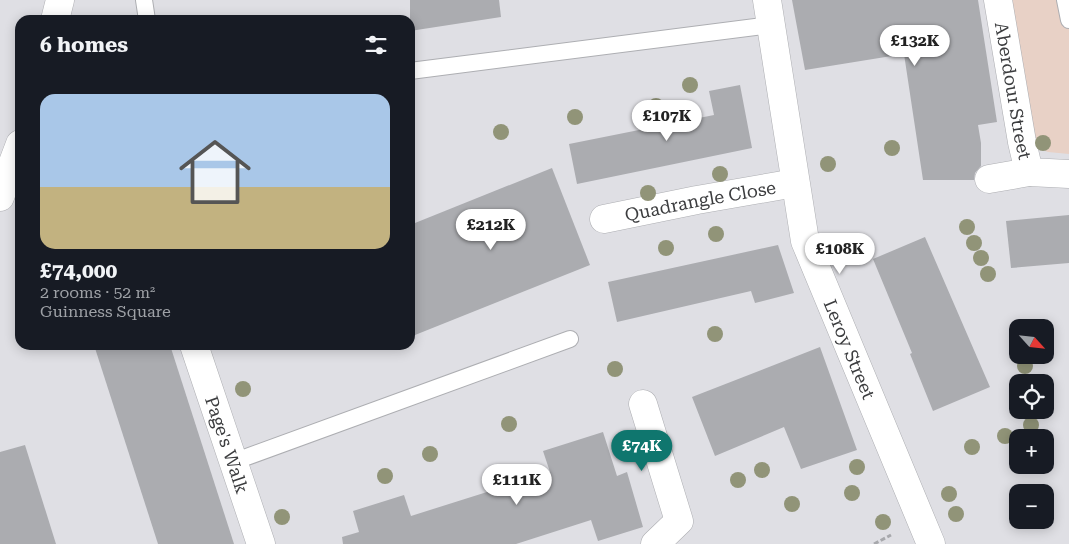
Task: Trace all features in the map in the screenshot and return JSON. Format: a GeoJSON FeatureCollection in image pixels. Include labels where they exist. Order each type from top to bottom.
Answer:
{"type":"FeatureCollection","features":[{"type":"Feature","properties":{"kind":"street"},"geometry":{"type":"LineString","coordinates":[[57,15],[60,0]]}},
{"type":"Feature","properties":{"kind":"street","name":"Aberdour Street"},"geometry":{"type":"LineString","coordinates":[[998,0],[1029,172],[1069,174]]}},
{"type":"Feature","properties":{"kind":"street","name":"Leroy Street"},"geometry":{"type":"LineString","coordinates":[[769,12],[805,241],[812,262],[931,544]]}},
{"type":"Feature","properties":{"kind":"street"},"geometry":{"type":"LineString","coordinates":[[0,197],[15,157]]}},
{"type":"Feature","properties":{"kind":"street"},"geometry":{"type":"LineString","coordinates":[[989,179],[1029,172]]}},
{"type":"Feature","properties":{"kind":"street","name":"Quadrangle Close"},"geometry":{"type":"LineString","coordinates":[[604,219],[696,200],[795,183]]}},
{"type":"Feature","properties":{"kind":"street","name":"Page's Walk"},"geometry":{"type":"LineString","coordinates":[[196,350],[261,544]]}},
{"type":"Feature","properties":{"kind":"street"},"geometry":{"type":"LineString","coordinates":[[643,404],[679,522],[655,544]]}},
{"type":"Feature","properties":{"kind":"lane"},"geometry":{"type":"LineString","coordinates":[[144,0],[146,15]]}},
{"type":"Feature","properties":{"kind":"lane"},"geometry":{"type":"LineString","coordinates":[[1065,0],[1069,20]]}},
{"type":"Feature","properties":{"kind":"lane"},"geometry":{"type":"LineString","coordinates":[[415,70],[769,12]]}},
{"type":"Feature","properties":{"kind":"lane"},"geometry":{"type":"LineString","coordinates":[[234,462],[570,339]]}},
{"type":"Feature","properties":{"kind":"shaded area"},"geometry":{"type":"Polygon","coordinates":[[[1006,0],[1069,0],[1069,154],[1048,152],[1032,146],[1006,0]]]}},
{"type":"Feature","properties":{"kind":"building"},"geometry":{"type":"Polygon","coordinates":[[[410,0],[499,0],[501,17],[415,30],[415,15],[410,15],[410,0]]]}},
{"type":"Feature","properties":{"kind":"building"},"geometry":{"type":"Polygon","coordinates":[[[792,0],[978,0],[997,122],[978,125],[981,143],[981,166],[975,173],[974,180],[923,180],[904,54],[805,70],[792,0]]]}},
{"type":"Feature","properties":{"kind":"building"},"geometry":{"type":"Polygon","coordinates":[[[740,85],[752,148],[577,184],[569,144],[714,115],[709,91],[740,85]]]}},
{"type":"Feature","properties":{"kind":"building"},"geometry":{"type":"Polygon","coordinates":[[[552,168],[590,265],[415,335],[415,223],[552,168]]]}},
{"type":"Feature","properties":{"kind":"building"},"geometry":{"type":"Polygon","coordinates":[[[1069,215],[1069,263],[1011,268],[1006,221],[1069,215]]]}},
{"type":"Feature","properties":{"kind":"building"},"geometry":{"type":"Polygon","coordinates":[[[925,237],[990,387],[933,411],[910,354],[912,353],[873,259],[925,237]]]}},
{"type":"Feature","properties":{"kind":"building"},"geometry":{"type":"Polygon","coordinates":[[[778,245],[794,293],[755,303],[751,291],[617,322],[608,282],[778,245]]]}},
{"type":"Feature","properties":{"kind":"building"},"geometry":{"type":"Polygon","coordinates":[[[820,347],[857,450],[801,469],[784,427],[715,456],[692,397],[820,347]]]}},
{"type":"Feature","properties":{"kind":"building"},"geometry":{"type":"Polygon","coordinates":[[[96,350],[172,350],[234,544],[158,544],[96,350]]]}},
{"type":"Feature","properties":{"kind":"building"},"geometry":{"type":"Polygon","coordinates":[[[603,432],[617,476],[627,472],[643,527],[598,541],[591,520],[516,544],[343,544],[342,537],[359,532],[353,511],[404,495],[411,516],[550,472],[543,451],[603,432]]]}},
{"type":"Feature","properties":{"kind":"building"},"geometry":{"type":"Polygon","coordinates":[[[25,445],[56,544],[0,544],[0,452],[25,445]]]}}]}
